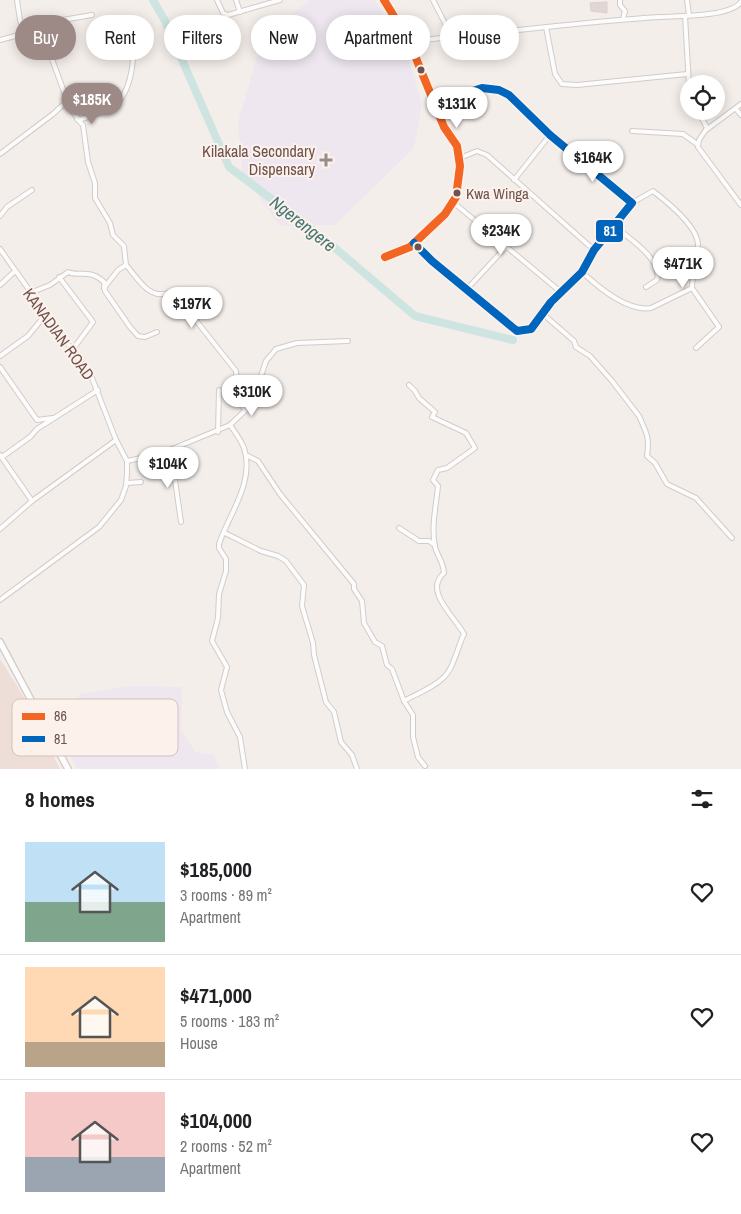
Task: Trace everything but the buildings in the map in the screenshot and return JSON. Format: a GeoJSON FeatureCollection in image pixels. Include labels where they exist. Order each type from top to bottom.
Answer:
{"type":"FeatureCollection","features":[{"type":"Feature","properties":{"kind":"street"},"geometry":{"type":"LineString","coordinates":[[17,0],[19,15]]}},
{"type":"Feature","properties":{"kind":"street"},"geometry":{"type":"LineString","coordinates":[[217,0],[224,14],[240,12],[280,0]]}},
{"type":"Feature","properties":{"kind":"street"},"geometry":{"type":"LineString","coordinates":[[236,0],[240,12]]}},
{"type":"Feature","properties":{"kind":"street"},"geometry":{"type":"LineString","coordinates":[[384,0],[393,15]]}},
{"type":"Feature","properties":{"kind":"street"},"geometry":{"type":"LineString","coordinates":[[433,0],[441,15]]}},
{"type":"Feature","properties":{"kind":"street"},"geometry":{"type":"LineString","coordinates":[[620,0],[620,5],[625,11],[623,19]]}},
{"type":"Feature","properties":{"kind":"street"},"geometry":{"type":"LineString","coordinates":[[546,27],[555,74],[562,84],[577,85],[687,74],[687,0]]}},
{"type":"Feature","properties":{"kind":"street"},"geometry":{"type":"LineString","coordinates":[[519,30],[623,19],[687,16],[731,10],[741,2]]}},
{"type":"Feature","properties":{"kind":"street"},"geometry":{"type":"LineString","coordinates":[[0,40],[15,34]]}},
{"type":"Feature","properties":{"kind":"street"},"geometry":{"type":"LineString","coordinates":[[53,60],[68,101],[77,119],[83,125],[88,162],[95,182],[95,198],[110,223],[113,235],[124,246],[126,264],[154,294],[176,292],[181,294],[194,318],[236,371],[238,400],[245,410]]}},
{"type":"Feature","properties":{"kind":"street"},"geometry":{"type":"LineString","coordinates":[[77,119],[112,107],[119,100],[131,75],[132,60]]}},
{"type":"Feature","properties":{"kind":"street"},"geometry":{"type":"LineString","coordinates":[[385,257],[403,251],[439,221],[454,202],[459,179],[460,158],[457,146],[444,127],[418,60]]}},
{"type":"Feature","properties":{"kind":"street"},"geometry":{"type":"LineString","coordinates":[[436,103],[482,88],[499,90],[522,107],[550,135],[632,203]]}},
{"type":"Feature","properties":{"kind":"street"},"geometry":{"type":"LineString","coordinates":[[0,154],[68,101]]}},
{"type":"Feature","properties":{"kind":"street"},"geometry":{"type":"LineString","coordinates":[[697,144],[706,130],[741,104]]}},
{"type":"Feature","properties":{"kind":"street"},"geometry":{"type":"LineString","coordinates":[[736,109],[741,115]]}},
{"type":"Feature","properties":{"kind":"street"},"geometry":{"type":"LineString","coordinates":[[703,120],[706,130]]}},
{"type":"Feature","properties":{"kind":"street"},"geometry":{"type":"LineString","coordinates":[[632,131],[683,134],[697,144],[741,204]]}},
{"type":"Feature","properties":{"kind":"street"},"geometry":{"type":"LineString","coordinates":[[514,180],[550,135]]}},
{"type":"Feature","properties":{"kind":"street"},"geometry":{"type":"LineString","coordinates":[[460,158],[470,152],[484,153],[594,250]]}},
{"type":"Feature","properties":{"kind":"street"},"geometry":{"type":"LineString","coordinates":[[0,216],[7,207],[32,190]]}},
{"type":"Feature","properties":{"kind":"street"},"geometry":{"type":"LineString","coordinates":[[414,243],[432,261],[517,331],[531,329],[582,272],[594,250],[632,203],[653,190],[665,200],[696,238],[698,247],[692,288],[719,327],[696,348]]}},
{"type":"Feature","properties":{"kind":"street"},"geometry":{"type":"LineString","coordinates":[[454,202],[505,248],[562,293]]}},
{"type":"Feature","properties":{"kind":"street"},"geometry":{"type":"LineString","coordinates":[[613,225],[649,255],[657,268],[658,280],[646,287]]}},
{"type":"Feature","properties":{"kind":"street"},"geometry":{"type":"LineString","coordinates":[[467,288],[505,248]]}},
{"type":"Feature","properties":{"kind":"street","name":"KANADIAN ROAD"},"geometry":{"type":"LineString","coordinates":[[0,250],[14,272],[85,366],[98,390],[116,440],[126,461],[127,483],[116,507],[99,527],[0,600]]}},
{"type":"Feature","properties":{"kind":"street"},"geometry":{"type":"LineString","coordinates":[[104,288],[118,270],[126,264]]}},
{"type":"Feature","properties":{"kind":"street"},"geometry":{"type":"LineString","coordinates":[[0,285],[14,272]]}},
{"type":"Feature","properties":{"kind":"street"},"geometry":{"type":"LineString","coordinates":[[30,293],[50,285],[68,272],[71,274],[87,273],[102,280],[104,288],[138,336],[146,337],[157,332]]}},
{"type":"Feature","properties":{"kind":"street"},"geometry":{"type":"LineString","coordinates":[[582,272],[618,299],[645,309],[651,308],[692,288]]}},
{"type":"Feature","properties":{"kind":"street"},"geometry":{"type":"LineString","coordinates":[[59,277],[93,322],[73,349]]}},
{"type":"Feature","properties":{"kind":"street"},"geometry":{"type":"LineString","coordinates":[[0,356],[28,336],[46,314]]}},
{"type":"Feature","properties":{"kind":"street"},"geometry":{"type":"LineString","coordinates":[[543,314],[574,342],[576,347],[590,356],[639,416],[644,423],[649,443],[647,456],[655,463],[663,480],[675,490],[696,498],[732,538]]}},
{"type":"Feature","properties":{"kind":"street"},"geometry":{"type":"LineString","coordinates":[[126,461],[160,454],[218,432],[230,425],[255,398],[264,365],[274,350],[297,343],[348,341]]}},
{"type":"Feature","properties":{"kind":"street"},"geometry":{"type":"LineString","coordinates":[[0,367],[37,420],[37,429]]}},
{"type":"Feature","properties":{"kind":"street"},"geometry":{"type":"LineString","coordinates":[[404,701],[445,676],[453,662],[464,634],[440,601],[437,592],[441,576],[444,573],[443,562],[435,546],[433,526],[438,486],[433,480],[438,470],[447,468],[475,447],[466,433],[432,417],[435,412],[409,386]]}},
{"type":"Feature","properties":{"kind":"street"},"geometry":{"type":"LineString","coordinates":[[32,501],[1,456],[30,437],[37,429],[98,390]]}},
{"type":"Feature","properties":{"kind":"street"},"geometry":{"type":"LineString","coordinates":[[218,432],[219,390]]}},
{"type":"Feature","properties":{"kind":"street"},"geometry":{"type":"LineString","coordinates":[[37,420],[55,418]]}},
{"type":"Feature","properties":{"kind":"street"},"geometry":{"type":"LineString","coordinates":[[230,425],[246,455],[246,470],[239,502],[225,533],[220,539],[219,548],[226,559],[226,571],[219,594],[218,618],[212,641],[227,667],[221,690],[227,712],[240,737],[246,769]]}},
{"type":"Feature","properties":{"kind":"street"},"geometry":{"type":"LineString","coordinates":[[0,529],[32,501],[116,440]]}},
{"type":"Feature","properties":{"kind":"street"},"geometry":{"type":"LineString","coordinates":[[160,454],[174,473],[181,522]]}},
{"type":"Feature","properties":{"kind":"street"},"geometry":{"type":"LineString","coordinates":[[246,455],[258,461],[280,494],[354,584],[354,589],[362,601],[364,623],[375,642],[382,646],[387,665],[392,670],[401,688],[404,701],[413,715],[413,737],[418,757],[425,766]]}},
{"type":"Feature","properties":{"kind":"street"},"geometry":{"type":"LineString","coordinates":[[127,483],[141,482]]}},
{"type":"Feature","properties":{"kind":"street"},"geometry":{"type":"LineString","coordinates":[[399,528],[420,541],[429,541],[435,546]]}},
{"type":"Feature","properties":{"kind":"street"},"geometry":{"type":"LineString","coordinates":[[225,533],[286,561],[304,585],[302,606],[313,643],[326,702],[332,708],[342,742],[352,755],[357,769]]}},
{"type":"Feature","properties":{"kind":"street"},"geometry":{"type":"LineString","coordinates":[[0,642],[31,699]]}},
{"type":"Feature","properties":{"kind":"street"},"geometry":{"type":"LineString","coordinates":[[61,756],[68,769]]}},
{"type":"Feature","properties":{"kind":"shaded area"},"geometry":{"type":"Polygon","coordinates":[[[310,0],[375,0],[384,15],[326,15],[326,60],[409,60],[422,105],[414,148],[335,225],[280,226],[242,173],[238,122],[256,60],[316,60],[316,15],[292,15],[310,0]]]}},
{"type":"Feature","properties":{"kind":"shaded area"},"geometry":{"type":"Polygon","coordinates":[[[0,659],[25,699],[12,699],[12,756],[54,756],[60,769],[0,769],[0,659]]]}},
{"type":"Feature","properties":{"kind":"shaded area"},"geometry":{"type":"Polygon","coordinates":[[[128,686],[182,687],[181,729],[195,752],[214,755],[219,769],[77,769],[72,756],[178,756],[178,699],[78,699],[80,694],[128,686]]]}},
{"type":"Feature","properties":{"kind":"waterway","name":"Ngerengere"},"geometry":{"type":"LineString","coordinates":[[153,0],[165,21],[229,167],[322,237],[415,316],[513,340]]}},
{"type":"Feature","properties":{"kind":"transit line","name":"86"},"geometry":{"type":"LineString","coordinates":[[384,0],[409,41],[444,127],[457,146],[460,166],[456,197],[445,214],[410,247],[385,257]]}},
{"type":"Feature","properties":{"kind":"transit line","name":"81"},"geometry":{"type":"LineString","coordinates":[[414,243],[432,261],[517,331],[531,329],[551,302],[582,272],[594,250],[632,203],[550,135],[509,95],[499,90],[482,88],[436,103]]}},
{"type":"Feature","properties":{"kind":"place","name":"Kilakala Secondary Dispensary"},"geometry":{"type":"Point","coordinates":[326,160]}},
{"type":"Feature","properties":{"kind":"place","name":"Kwa Winga"},"geometry":{"type":"Point","coordinates":[457,193]}}]}
